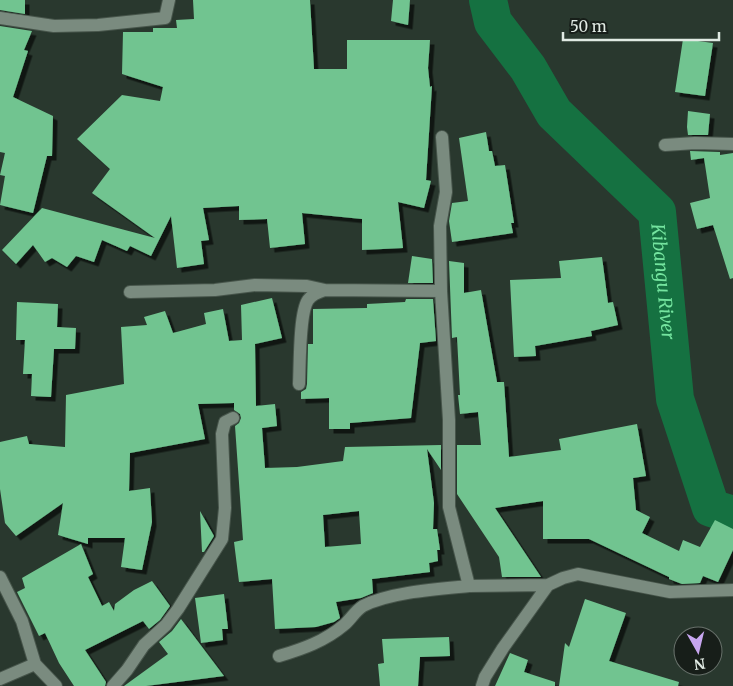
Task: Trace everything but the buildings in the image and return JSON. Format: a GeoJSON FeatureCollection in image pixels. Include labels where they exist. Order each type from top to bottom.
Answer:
{"type":"FeatureCollection","features":[{"type":"Feature","properties":{"kind":"street"},"geometry":{"type":"LineString","coordinates":[[0,18],[54,26],[98,25],[164,18],[169,0]]}},
{"type":"Feature","properties":{"kind":"street"},"geometry":{"type":"LineString","coordinates":[[442,137],[446,192],[440,226],[441,291],[449,420],[449,507],[469,586]]}},
{"type":"Feature","properties":{"kind":"street"},"geometry":{"type":"LineString","coordinates":[[665,145],[695,143],[733,144]]}},
{"type":"Feature","properties":{"kind":"street"},"geometry":{"type":"LineString","coordinates":[[130,292],[215,290],[254,285],[307,286],[325,290],[441,291]]}},
{"type":"Feature","properties":{"kind":"street"},"geometry":{"type":"LineString","coordinates":[[300,384],[303,317],[307,301],[314,294],[325,290]]}},
{"type":"Feature","properties":{"kind":"street"},"geometry":{"type":"LineString","coordinates":[[112,686],[127,670],[144,645],[166,625],[178,609],[222,539],[225,508],[222,434],[226,422],[233,418]]}},
{"type":"Feature","properties":{"kind":"street"},"geometry":{"type":"LineString","coordinates":[[279,656],[302,650],[320,642],[346,624],[363,606],[388,597],[469,586],[548,585],[578,574],[670,592],[733,590]]}},
{"type":"Feature","properties":{"kind":"street"},"geometry":{"type":"LineString","coordinates":[[0,577],[22,621],[35,664],[56,686]]}},
{"type":"Feature","properties":{"kind":"street"},"geometry":{"type":"LineString","coordinates":[[482,686],[485,677],[503,648],[548,585]]}},
{"type":"Feature","properties":{"kind":"street"},"geometry":{"type":"LineString","coordinates":[[0,679],[35,664]]}},
{"type":"Feature","properties":{"kind":"waterway","name":"Kibangu River"},"geometry":{"type":"LineString","coordinates":[[488,0],[493,22],[528,68],[554,113],[657,212],[675,399],[711,508],[733,515]]}}]}
